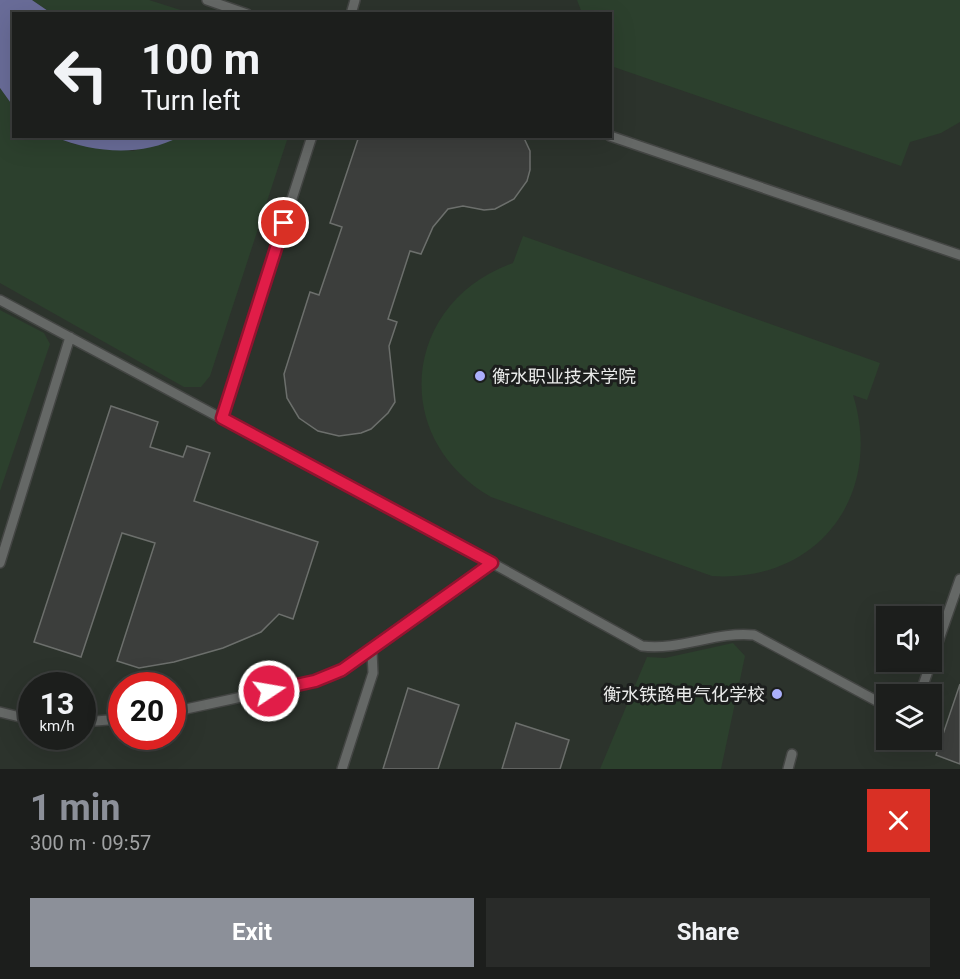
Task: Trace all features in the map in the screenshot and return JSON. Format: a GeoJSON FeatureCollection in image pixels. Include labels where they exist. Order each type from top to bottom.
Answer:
{"type":"FeatureCollection","features":[{"type":"Feature","properties":{"kind":"lane"},"geometry":{"type":"LineString","coordinates":[[207,0],[241,12]]}},
{"type":"Feature","properties":{"kind":"lane"},"geometry":{"type":"LineString","coordinates":[[612,137],[960,255]]}},
{"type":"Feature","properties":{"kind":"lane"},"geometry":{"type":"LineString","coordinates":[[222,418],[311,138]]}},
{"type":"Feature","properties":{"kind":"lane"},"geometry":{"type":"LineString","coordinates":[[0,300],[492,563],[642,646],[663,648],[736,634],[754,635],[876,701]]}},
{"type":"Feature","properties":{"kind":"lane"},"geometry":{"type":"LineString","coordinates":[[0,563],[70,337]]}},
{"type":"Feature","properties":{"kind":"lane"},"geometry":{"type":"LineString","coordinates":[[186,709],[315,681],[342,670],[372,651],[492,563]]}},
{"type":"Feature","properties":{"kind":"lane"},"geometry":{"type":"LineString","coordinates":[[923,684],[960,579]]}},
{"type":"Feature","properties":{"kind":"lane"},"geometry":{"type":"LineString","coordinates":[[342,769],[373,673],[372,651]]}},
{"type":"Feature","properties":{"kind":"lane"},"geometry":{"type":"LineString","coordinates":[[0,712],[18,716]]}},
{"type":"Feature","properties":{"kind":"lane"},"geometry":{"type":"LineString","coordinates":[[788,769],[792,754]]}},
{"type":"Feature","properties":{"kind":"shaded area","name":"衡水职业技术学院"},"geometry":{"type":"Polygon","coordinates":[[[0,0],[960,0],[960,769],[0,769],[0,0]]]}},
{"type":"Feature","properties":{"kind":"green space"},"geometry":{"type":"Polygon","coordinates":[[[32,0],[149,0],[187,12],[50,12],[32,0]]]}},
{"type":"Feature","properties":{"kind":"green space"},"geometry":{"type":"Polygon","coordinates":[[[577,0],[960,0],[960,122],[941,133],[910,142],[901,166],[612,66],[612,12],[582,12],[577,0]]]}},
{"type":"Feature","properties":{"kind":"green space"},"geometry":{"type":"Polygon","coordinates":[[[0,88],[12,105],[12,138],[58,138],[73,144],[133,151],[176,138],[288,138],[210,376],[201,387],[184,387],[0,283],[0,88]]]}},
{"type":"Feature","properties":{"kind":"green space"},"geometry":{"type":"Polygon","coordinates":[[[523,236],[880,363],[867,400],[853,395],[860,432],[859,466],[850,498],[834,526],[811,548],[783,565],[750,574],[712,576],[491,497],[458,472],[436,441],[424,407],[422,372],[431,339],[449,308],[476,282],[513,263],[523,236]]]}},
{"type":"Feature","properties":{"kind":"green space"},"geometry":{"type":"Polygon","coordinates":[[[0,310],[44,333],[50,344],[0,491],[0,310]]]}},
{"type":"Feature","properties":{"kind":"green space"},"geometry":{"type":"Polygon","coordinates":[[[733,643],[745,656],[721,769],[600,769],[647,657],[665,658],[733,643]]]}},
{"type":"Feature","properties":{"kind":"water"},"geometry":{"type":"Polygon","coordinates":[[[0,0],[32,0],[50,12],[12,12],[12,105],[0,88],[0,0]]]}},
{"type":"Feature","properties":{"kind":"water"},"geometry":{"type":"Polygon","coordinates":[[[58,138],[176,138],[149,148],[133,150],[85,147],[58,138]]]}},
{"type":"Feature","properties":{"kind":"building"},"geometry":{"type":"Polygon","coordinates":[[[358,138],[524,138],[530,151],[530,170],[527,181],[514,199],[495,209],[484,210],[463,206],[448,209],[433,227],[421,254],[410,251],[388,319],[397,322],[389,346],[395,402],[388,413],[371,429],[339,436],[318,431],[299,418],[287,398],[284,374],[310,292],[319,295],[342,227],[330,223],[358,138]]]}},
{"type":"Feature","properties":{"kind":"building"},"geometry":{"type":"Polygon","coordinates":[[[111,406],[158,422],[150,447],[183,457],[187,446],[210,453],[194,501],[318,542],[293,619],[279,614],[261,632],[223,648],[174,662],[139,668],[117,661],[155,543],[122,533],[81,657],[34,642],[111,406]]]}},
{"type":"Feature","properties":{"kind":"building"},"geometry":{"type":"Polygon","coordinates":[[[960,684],[960,764],[936,755],[938,750],[942,750],[942,737],[960,684]]]}},
{"type":"Feature","properties":{"kind":"building"},"geometry":{"type":"Polygon","coordinates":[[[408,688],[459,705],[438,769],[383,769],[408,688]]]}},
{"type":"Feature","properties":{"kind":"building"},"geometry":{"type":"Polygon","coordinates":[[[516,723],[569,740],[560,769],[502,769],[516,723]]]}},
{"type":"Feature","properties":{"kind":"place","name":"衡水职业技术学院"},"geometry":{"type":"Point","coordinates":[480,376]}},
{"type":"Feature","properties":{"kind":"place","name":"衡水铁路电气化学校"},"geometry":{"type":"Point","coordinates":[777,694]}},
{"type":"Feature","properties":{"kind":"route"},"geometry":{"type":"LineString","coordinates":[[269,691],[315,681],[342,670],[372,651],[492,563],[222,418],[284,223]]}}]}
